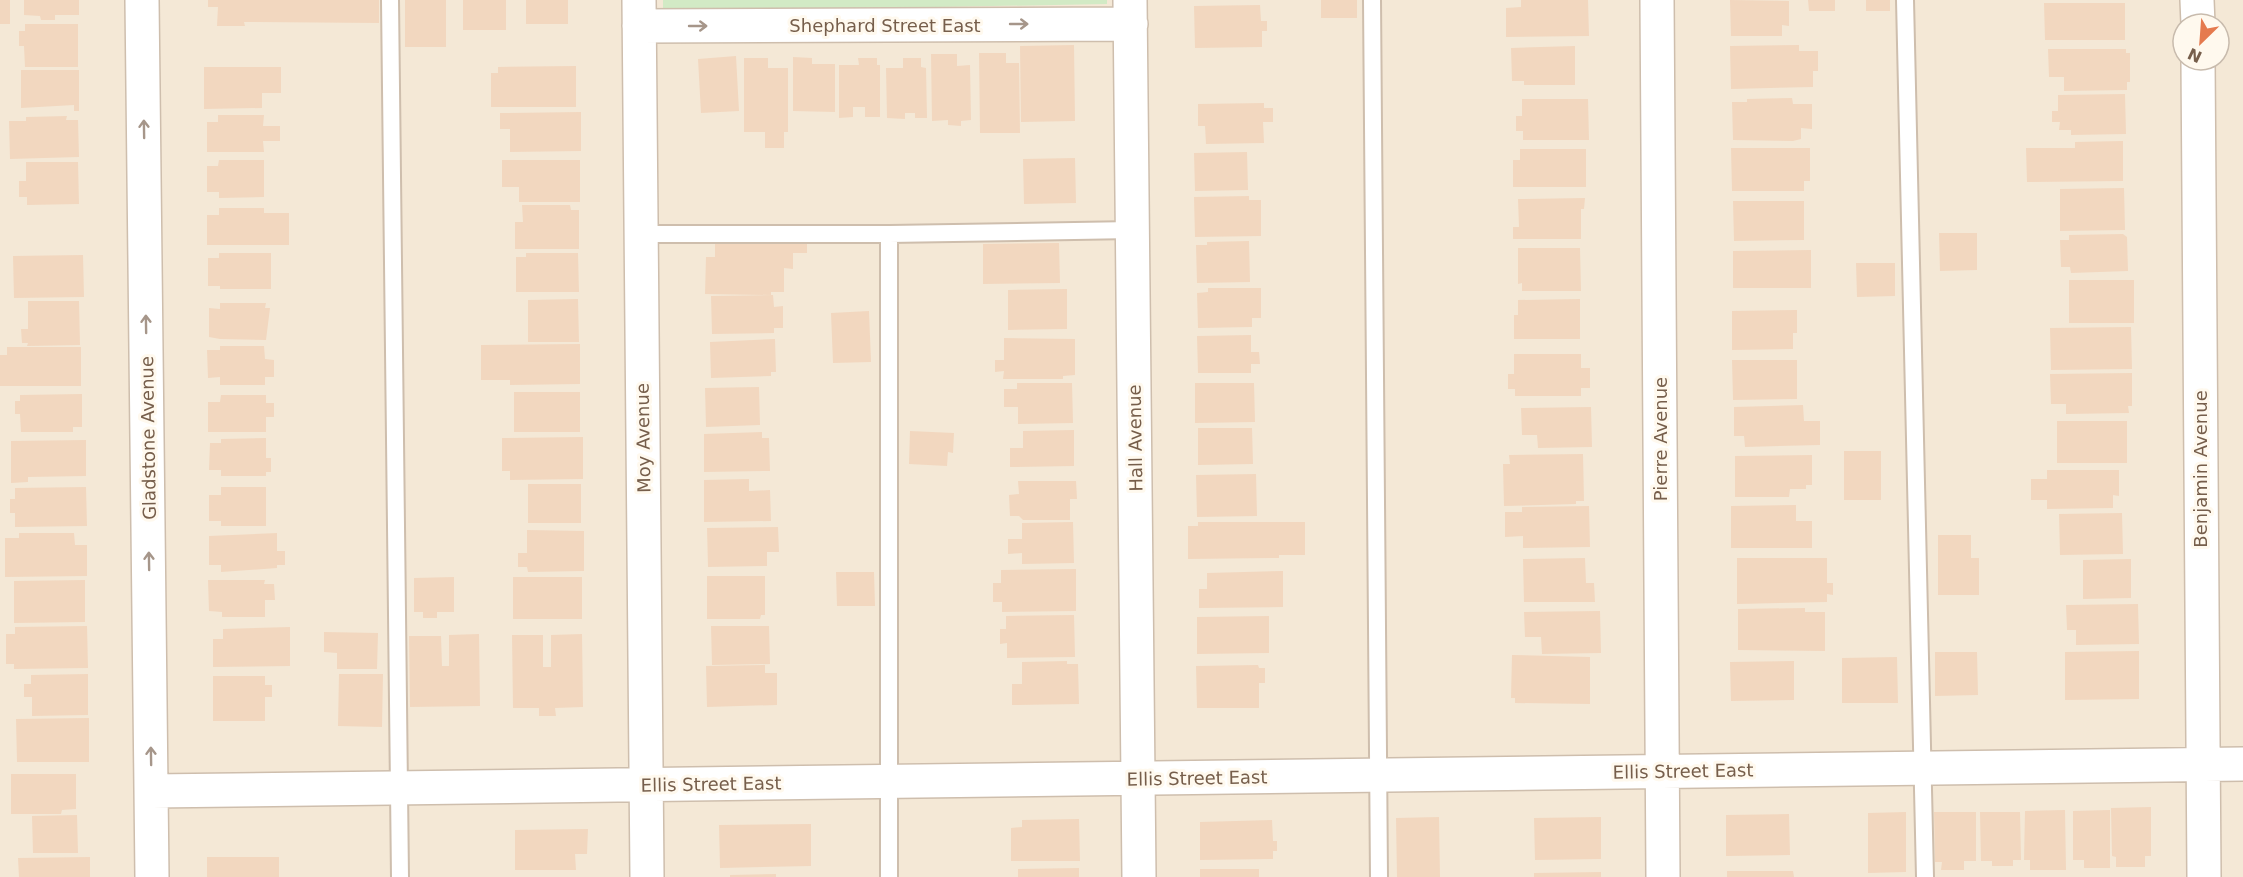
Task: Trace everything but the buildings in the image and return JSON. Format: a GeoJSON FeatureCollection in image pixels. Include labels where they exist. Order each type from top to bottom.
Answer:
{"type":"FeatureCollection","features":[{"type":"Feature","properties":{"kind":"street","name":"Gladstone Avenue"},"geometry":{"type":"LineString","coordinates":[[142,0],[152,877]]}},
{"type":"Feature","properties":{"kind":"street","name":"Pierre Avenue"},"geometry":{"type":"LineString","coordinates":[[1658,0],[1663,877]]}},
{"type":"Feature","properties":{"kind":"street","name":"Shephard Street East"},"geometry":{"type":"LineString","coordinates":[[639,13],[1131,12]]}},
{"type":"Feature","properties":{"kind":"street","name":"Hall Avenue"},"geometry":{"type":"LineString","coordinates":[[1131,12],[1139,877]]}},
{"type":"Feature","properties":{"kind":"street","name":"Moy Avenue"},"geometry":{"type":"LineString","coordinates":[[639,13],[647,877]]}},
{"type":"Feature","properties":{"kind":"street","name":"Benjamin Avenue"},"geometry":{"type":"LineString","coordinates":[[2198,72],[2204,877]]}},
{"type":"Feature","properties":{"kind":"street","name":"Ellis Street East"},"geometry":{"type":"LineString","coordinates":[[152,791],[2243,764]]}},
{"type":"Feature","properties":{"kind":"lane"},"geometry":{"type":"LineString","coordinates":[[390,0],[400,877]]}},
{"type":"Feature","properties":{"kind":"lane"},"geometry":{"type":"LineString","coordinates":[[1372,0],[1379,877]]}},
{"type":"Feature","properties":{"kind":"lane"},"geometry":{"type":"LineString","coordinates":[[1905,0],[1925,877]]}},
{"type":"Feature","properties":{"kind":"lane"},"geometry":{"type":"LineString","coordinates":[[641,234],[889,234],[1133,230]]}},
{"type":"Feature","properties":{"kind":"lane"},"geometry":{"type":"LineString","coordinates":[[889,234],[889,877]]}},
{"type":"Feature","properties":{"kind":"shaded area"},"geometry":{"type":"Polygon","coordinates":[[[0,0],[2243,0],[2243,877],[0,877],[0,0]]]}},
{"type":"Feature","properties":{"kind":"green space"},"geometry":{"type":"Polygon","coordinates":[[[663,0],[1107,0],[1107,4],[663,12],[663,0]]]}}]}
